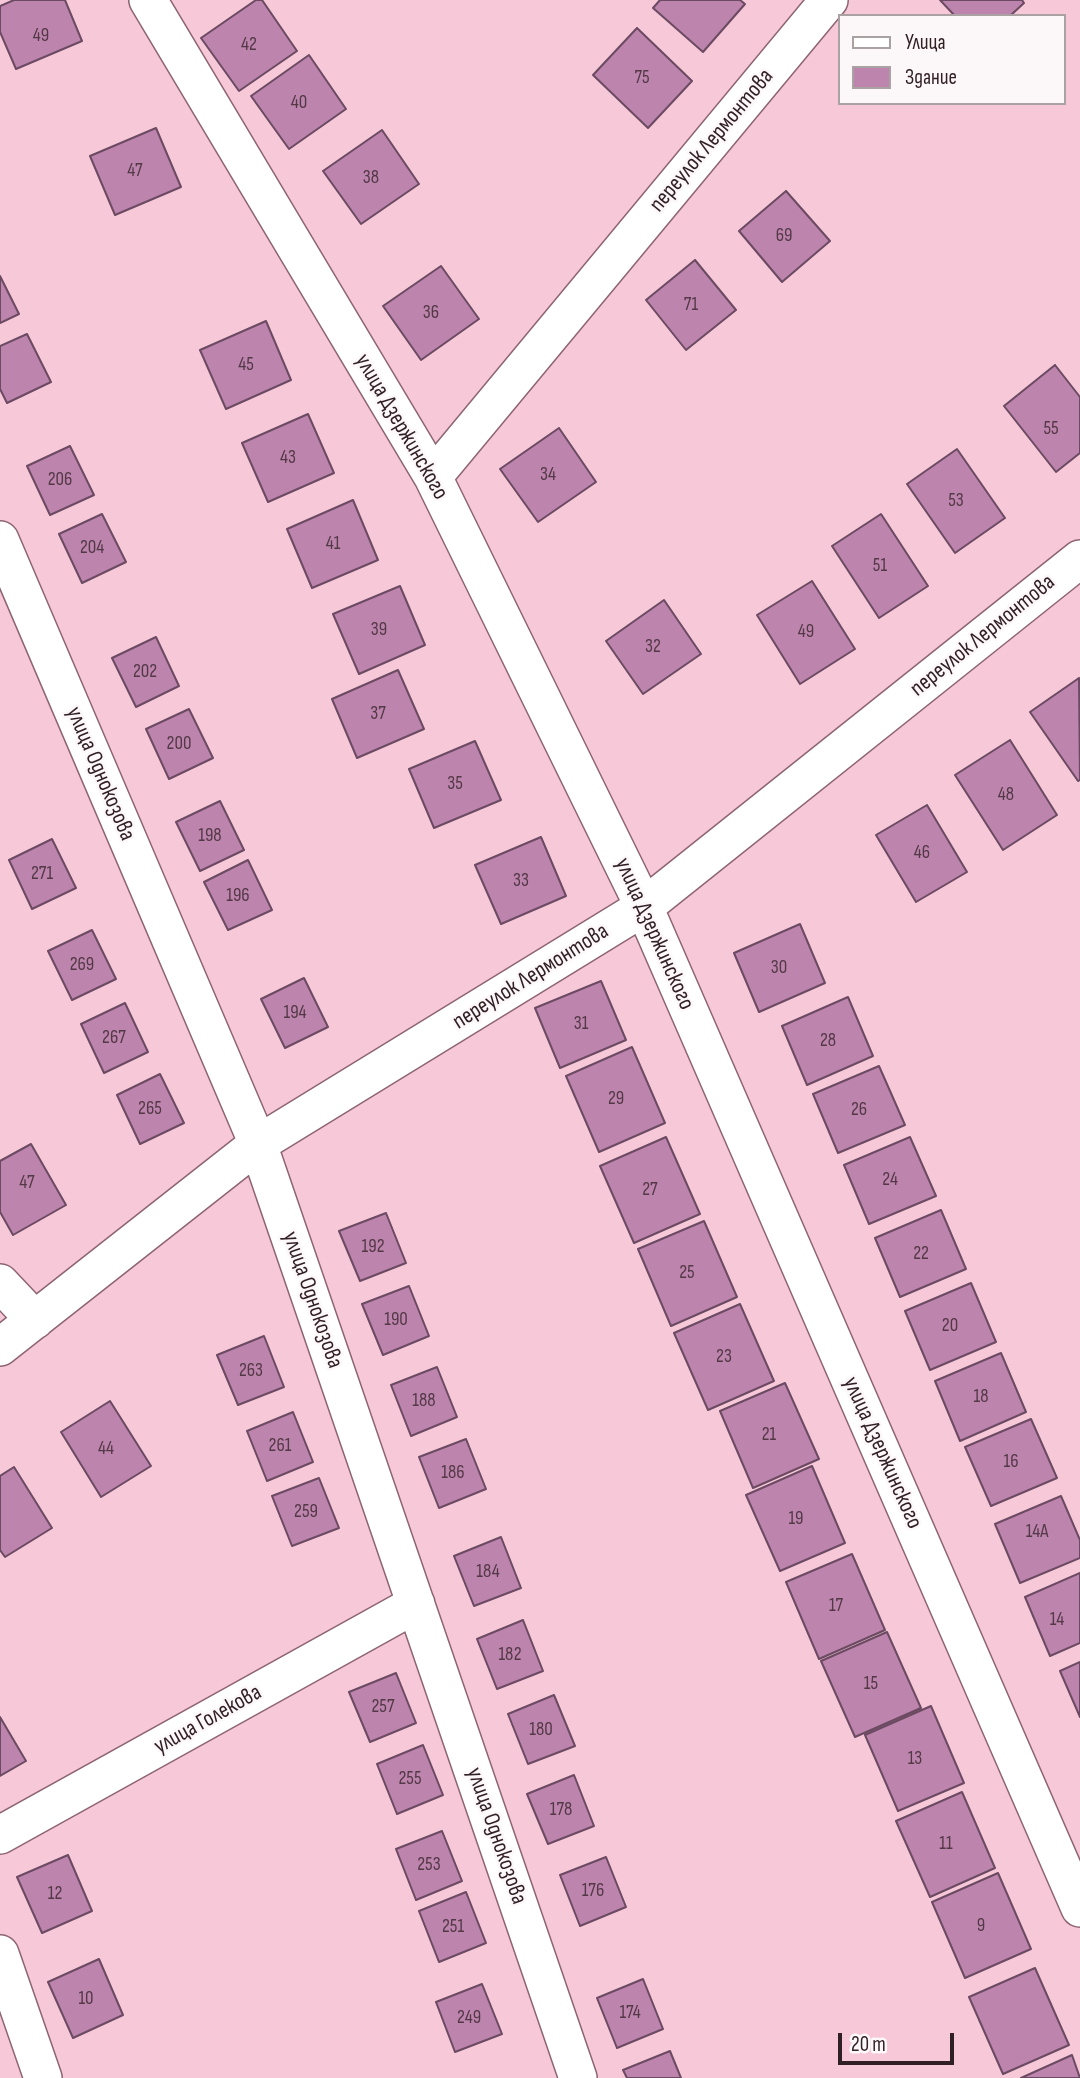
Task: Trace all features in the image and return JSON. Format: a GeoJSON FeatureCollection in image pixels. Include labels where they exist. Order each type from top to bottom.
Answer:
{"type":"FeatureCollection","features":[{"type":"Feature","properties":{"kind":"street","name":"улица Дзержинского"},"geometry":{"type":"LineString","coordinates":[[148,0],[433,477],[644,907],[1080,1908]]}},
{"type":"Feature","properties":{"kind":"street","name":"переулок Лермонтова"},"geometry":{"type":"LineString","coordinates":[[433,477],[829,0]]}},
{"type":"Feature","properties":{"kind":"street","name":"улица Однокозова"},"geometry":{"type":"LineString","coordinates":[[0,540],[258,1144],[578,2078]]}},
{"type":"Feature","properties":{"kind":"street","name":"переулок Лермонтова"},"geometry":{"type":"LineString","coordinates":[[0,1348],[258,1144],[644,907],[1080,559]]}},
{"type":"Feature","properties":{"kind":"street"},"geometry":{"type":"LineString","coordinates":[[0,1283],[35,1320]]}},
{"type":"Feature","properties":{"kind":"street","name":"улица Голекова"},"geometry":{"type":"LineString","coordinates":[[0,1835],[416,1604]]}},
{"type":"Feature","properties":{"kind":"street"},"geometry":{"type":"LineString","coordinates":[[0,1954],[43,2078]]}},
{"type":"Feature","properties":{"kind":"building"},"geometry":{"type":"Polygon","coordinates":[[[14,0],[65,0],[82,41],[16,69],[0,32],[0,6],[14,0]]]}},
{"type":"Feature","properties":{"kind":"building"},"geometry":{"type":"Polygon","coordinates":[[[256,0],[262,0],[297,51],[239,91],[201,38],[256,0]]]}},
{"type":"Feature","properties":{"kind":"building"},"geometry":{"type":"Polygon","coordinates":[[[660,0],[740,0],[745,4],[703,52],[653,8],[660,0]]]}},
{"type":"Feature","properties":{"kind":"building"},"geometry":{"type":"Polygon","coordinates":[[[940,0],[1022,0],[1024,3],[1012,14],[953,14],[940,0]]]}},
{"type":"Feature","properties":{"kind":"building"},"geometry":{"type":"Polygon","coordinates":[[[637,28],[692,81],[648,128],[593,75],[637,28]]]}},
{"type":"Feature","properties":{"kind":"building"},"geometry":{"type":"Polygon","coordinates":[[[309,55],[346,109],[289,149],[251,96],[309,55]]]}},
{"type":"Feature","properties":{"kind":"building"},"geometry":{"type":"Polygon","coordinates":[[[156,128],[181,187],[115,215],[90,156],[156,128]]]}},
{"type":"Feature","properties":{"kind":"building"},"geometry":{"type":"Polygon","coordinates":[[[382,130],[419,184],[361,224],[323,171],[382,130]]]}},
{"type":"Feature","properties":{"kind":"building"},"geometry":{"type":"Polygon","coordinates":[[[786,191],[830,241],[782,282],[739,231],[786,191]]]}},
{"type":"Feature","properties":{"kind":"building"},"geometry":{"type":"Polygon","coordinates":[[[695,260],[736,310],[686,350],[646,300],[695,260]]]}},
{"type":"Feature","properties":{"kind":"building"},"geometry":{"type":"Polygon","coordinates":[[[441,266],[479,319],[421,360],[383,306],[441,266]]]}},
{"type":"Feature","properties":{"kind":"building"},"geometry":{"type":"Polygon","coordinates":[[[0,276],[19,314],[0,323],[0,276]]]}},
{"type":"Feature","properties":{"kind":"building"},"geometry":{"type":"Polygon","coordinates":[[[266,321],[291,380],[226,409],[200,350],[266,321]]]}},
{"type":"Feature","properties":{"kind":"building"},"geometry":{"type":"Polygon","coordinates":[[[27,334],[51,382],[7,403],[0,389],[0,346],[27,334]]]}},
{"type":"Feature","properties":{"kind":"building"},"geometry":{"type":"Polygon","coordinates":[[[1055,365],[1080,397],[1080,453],[1056,472],[1004,406],[1055,365]]]}},
{"type":"Feature","properties":{"kind":"building"},"geometry":{"type":"Polygon","coordinates":[[[308,414],[334,473],[268,502],[242,443],[308,414]]]}},
{"type":"Feature","properties":{"kind":"building"},"geometry":{"type":"Polygon","coordinates":[[[559,428],[596,482],[538,522],[500,469],[559,428]]]}},
{"type":"Feature","properties":{"kind":"building"},"geometry":{"type":"Polygon","coordinates":[[[70,446],[94,495],[50,515],[27,466],[70,446]]]}},
{"type":"Feature","properties":{"kind":"building"},"geometry":{"type":"Polygon","coordinates":[[[957,449],[1005,518],[955,553],[907,484],[957,449]]]}},
{"type":"Feature","properties":{"kind":"building"},"geometry":{"type":"Polygon","coordinates":[[[353,500],[378,560],[312,588],[287,529],[353,500]]]}},
{"type":"Feature","properties":{"kind":"building"},"geometry":{"type":"Polygon","coordinates":[[[102,514],[126,562],[82,583],[59,534],[102,514]]]}},
{"type":"Feature","properties":{"kind":"building"},"geometry":{"type":"Polygon","coordinates":[[[881,514],[928,586],[879,618],[832,546],[881,514]]]}},
{"type":"Feature","properties":{"kind":"building"},"geometry":{"type":"Polygon","coordinates":[[[812,581],[855,649],[800,684],[757,615],[812,581]]]}},
{"type":"Feature","properties":{"kind":"building"},"geometry":{"type":"Polygon","coordinates":[[[400,586],[425,645],[359,674],[333,614],[400,586]]]}},
{"type":"Feature","properties":{"kind":"building"},"geometry":{"type":"Polygon","coordinates":[[[664,600],[701,654],[643,694],[606,641],[664,600]]]}},
{"type":"Feature","properties":{"kind":"building"},"geometry":{"type":"Polygon","coordinates":[[[156,637],[179,686],[136,707],[112,658],[156,637]]]}},
{"type":"Feature","properties":{"kind":"building"},"geometry":{"type":"Polygon","coordinates":[[[398,670],[424,729],[357,758],[332,699],[398,670]]]}},
{"type":"Feature","properties":{"kind":"building"},"geometry":{"type":"Polygon","coordinates":[[[1079,678],[1080,780],[1078,781],[1030,712],[1079,678]]]}},
{"type":"Feature","properties":{"kind":"building"},"geometry":{"type":"Polygon","coordinates":[[[189,709],[213,758],[169,779],[146,729],[189,709]]]}},
{"type":"Feature","properties":{"kind":"building"},"geometry":{"type":"Polygon","coordinates":[[[1010,740],[1057,815],[1003,850],[955,775],[1010,740]]]}},
{"type":"Feature","properties":{"kind":"building"},"geometry":{"type":"Polygon","coordinates":[[[475,741],[501,800],[434,828],[409,769],[475,741]]]}},
{"type":"Feature","properties":{"kind":"building"},"geometry":{"type":"Polygon","coordinates":[[[220,801],[244,850],[200,871],[176,822],[220,801]]]}},
{"type":"Feature","properties":{"kind":"building"},"geometry":{"type":"Polygon","coordinates":[[[927,805],[967,872],[916,902],[876,835],[927,805]]]}},
{"type":"Feature","properties":{"kind":"building"},"geometry":{"type":"Polygon","coordinates":[[[541,837],[566,896],[501,924],[475,865],[541,837]]]}},
{"type":"Feature","properties":{"kind":"building"},"geometry":{"type":"Polygon","coordinates":[[[52,839],[76,888],[32,909],[9,860],[52,839]]]}},
{"type":"Feature","properties":{"kind":"building"},"geometry":{"type":"Polygon","coordinates":[[[248,860],[272,910],[228,930],[204,882],[248,860]]]}},
{"type":"Feature","properties":{"kind":"building"},"geometry":{"type":"Polygon","coordinates":[[[800,924],[825,983],[759,1012],[734,953],[800,924]]]}},
{"type":"Feature","properties":{"kind":"building"},"geometry":{"type":"Polygon","coordinates":[[[92,930],[116,979],[72,1000],[48,951],[92,930]]]}},
{"type":"Feature","properties":{"kind":"building"},"geometry":{"type":"Polygon","coordinates":[[[304,978],[328,1027],[285,1048],[261,999],[304,978]]]}},
{"type":"Feature","properties":{"kind":"building"},"geometry":{"type":"Polygon","coordinates":[[[601,981],[626,1040],[560,1068],[535,1008],[601,981]]]}},
{"type":"Feature","properties":{"kind":"building"},"geometry":{"type":"Polygon","coordinates":[[[848,997],[873,1056],[807,1085],[782,1026],[848,997]]]}},
{"type":"Feature","properties":{"kind":"building"},"geometry":{"type":"Polygon","coordinates":[[[125,1003],[148,1052],[104,1073],[81,1024],[125,1003]]]}},
{"type":"Feature","properties":{"kind":"building"},"geometry":{"type":"Polygon","coordinates":[[[632,1047],[665,1123],[599,1152],[566,1076],[632,1047]]]}},
{"type":"Feature","properties":{"kind":"building"},"geometry":{"type":"Polygon","coordinates":[[[879,1066],[905,1125],[838,1153],[813,1094],[879,1066]]]}},
{"type":"Feature","properties":{"kind":"building"},"geometry":{"type":"Polygon","coordinates":[[[160,1074],[184,1123],[140,1144],[117,1095],[160,1074]]]}},
{"type":"Feature","properties":{"kind":"building"},"geometry":{"type":"Polygon","coordinates":[[[666,1137],[700,1214],[634,1243],[600,1166],[666,1137]]]}},
{"type":"Feature","properties":{"kind":"building"},"geometry":{"type":"Polygon","coordinates":[[[910,1137],[936,1196],[869,1224],[844,1165],[910,1137]]]}},
{"type":"Feature","properties":{"kind":"building"},"geometry":{"type":"Polygon","coordinates":[[[31,1144],[66,1205],[13,1235],[0,1212],[0,1161],[31,1144]]]}},
{"type":"Feature","properties":{"kind":"building"},"geometry":{"type":"Polygon","coordinates":[[[941,1210],[966,1269],[900,1297],[875,1238],[941,1210]]]}},
{"type":"Feature","properties":{"kind":"building"},"geometry":{"type":"Polygon","coordinates":[[[386,1213],[406,1263],[360,1281],[339,1231],[386,1213]]]}},
{"type":"Feature","properties":{"kind":"building"},"geometry":{"type":"Polygon","coordinates":[[[704,1221],[737,1297],[671,1326],[638,1249],[704,1221]]]}},
{"type":"Feature","properties":{"kind":"building"},"geometry":{"type":"Polygon","coordinates":[[[971,1283],[996,1342],[930,1370],[905,1311],[971,1283]]]}},
{"type":"Feature","properties":{"kind":"building"},"geometry":{"type":"Polygon","coordinates":[[[409,1286],[429,1336],[383,1355],[362,1304],[409,1286]]]}},
{"type":"Feature","properties":{"kind":"building"},"geometry":{"type":"Polygon","coordinates":[[[740,1304],[774,1381],[708,1410],[674,1333],[740,1304]]]}},
{"type":"Feature","properties":{"kind":"building"},"geometry":{"type":"Polygon","coordinates":[[[264,1336],[284,1387],[238,1405],[217,1355],[264,1336]]]}},
{"type":"Feature","properties":{"kind":"building"},"geometry":{"type":"Polygon","coordinates":[[[1001,1353],[1026,1412],[960,1441],[935,1381],[1001,1353]]]}},
{"type":"Feature","properties":{"kind":"building"},"geometry":{"type":"Polygon","coordinates":[[[437,1367],[457,1417],[411,1436],[391,1385],[437,1367]]]}},
{"type":"Feature","properties":{"kind":"building"},"geometry":{"type":"Polygon","coordinates":[[[785,1383],[819,1459],[753,1488],[720,1411],[785,1383]]]}},
{"type":"Feature","properties":{"kind":"building"},"geometry":{"type":"Polygon","coordinates":[[[110,1401],[151,1466],[101,1497],[61,1432],[110,1401]]]}},
{"type":"Feature","properties":{"kind":"building"},"geometry":{"type":"Polygon","coordinates":[[[293,1412],[313,1462],[267,1481],[247,1431],[293,1412]]]}},
{"type":"Feature","properties":{"kind":"building"},"geometry":{"type":"Polygon","coordinates":[[[1031,1419],[1057,1478],[991,1506],[965,1447],[1031,1419]]]}},
{"type":"Feature","properties":{"kind":"building"},"geometry":{"type":"Polygon","coordinates":[[[466,1439],[486,1489],[439,1508],[419,1457],[466,1439]]]}},
{"type":"Feature","properties":{"kind":"building"},"geometry":{"type":"Polygon","coordinates":[[[812,1466],[845,1543],[780,1571],[746,1495],[812,1466]]]}},
{"type":"Feature","properties":{"kind":"building"},"geometry":{"type":"Polygon","coordinates":[[[14,1467],[52,1528],[5,1557],[0,1550],[0,1476],[14,1467]]]}},
{"type":"Feature","properties":{"kind":"building"},"geometry":{"type":"Polygon","coordinates":[[[319,1478],[339,1528],[292,1546],[272,1496],[319,1478]]]}},
{"type":"Feature","properties":{"kind":"building"},"geometry":{"type":"Polygon","coordinates":[[[1061,1496],[1080,1540],[1080,1558],[1020,1583],[995,1524],[1061,1496]]]}},
{"type":"Feature","properties":{"kind":"building"},"geometry":{"type":"Polygon","coordinates":[[[501,1537],[521,1588],[474,1606],[454,1556],[501,1537]]]}},
{"type":"Feature","properties":{"kind":"building"},"geometry":{"type":"Polygon","coordinates":[[[852,1554],[885,1630],[819,1659],[786,1582],[852,1554]]]}},
{"type":"Feature","properties":{"kind":"building"},"geometry":{"type":"Polygon","coordinates":[[[1080,1573],[1080,1643],[1050,1656],[1025,1597],[1080,1573]]]}},
{"type":"Feature","properties":{"kind":"building"},"geometry":{"type":"Polygon","coordinates":[[[523,1620],[543,1671],[497,1689],[477,1639],[523,1620]]]}},
{"type":"Feature","properties":{"kind":"building"},"geometry":{"type":"Polygon","coordinates":[[[887,1632],[921,1708],[855,1737],[821,1661],[887,1632]]]}},
{"type":"Feature","properties":{"kind":"building"},"geometry":{"type":"Polygon","coordinates":[[[1080,1662],[1080,1717],[1060,1671],[1080,1662]]]}},
{"type":"Feature","properties":{"kind":"building"},"geometry":{"type":"Polygon","coordinates":[[[396,1673],[416,1723],[370,1742],[349,1692],[396,1673]]]}},
{"type":"Feature","properties":{"kind":"building"},"geometry":{"type":"Polygon","coordinates":[[[554,1695],[575,1746],[528,1764],[508,1714],[554,1695]]]}},
{"type":"Feature","properties":{"kind":"building"},"geometry":{"type":"Polygon","coordinates":[[[931,1706],[964,1783],[898,1811],[865,1735],[931,1706]]]}},
{"type":"Feature","properties":{"kind":"building"},"geometry":{"type":"Polygon","coordinates":[[[0,1717],[26,1761],[0,1776],[0,1717]]]}},
{"type":"Feature","properties":{"kind":"building"},"geometry":{"type":"Polygon","coordinates":[[[423,1745],[443,1795],[397,1814],[377,1764],[423,1745]]]}},
{"type":"Feature","properties":{"kind":"building"},"geometry":{"type":"Polygon","coordinates":[[[574,1775],[594,1826],[548,1844],[527,1794],[574,1775]]]}},
{"type":"Feature","properties":{"kind":"building"},"geometry":{"type":"Polygon","coordinates":[[[962,1792],[995,1868],[930,1897],[896,1821],[962,1792]]]}},
{"type":"Feature","properties":{"kind":"building"},"geometry":{"type":"Polygon","coordinates":[[[442,1831],[462,1881],[416,1900],[396,1849],[442,1831]]]}},
{"type":"Feature","properties":{"kind":"building"},"geometry":{"type":"Polygon","coordinates":[[[68,1855],[92,1911],[42,1933],[17,1877],[68,1855]]]}},
{"type":"Feature","properties":{"kind":"building"},"geometry":{"type":"Polygon","coordinates":[[[606,1857],[626,1907],[580,1926],[560,1875],[606,1857]]]}},
{"type":"Feature","properties":{"kind":"building"},"geometry":{"type":"Polygon","coordinates":[[[998,1873],[1031,1949],[965,1978],[932,1902],[998,1873]]]}},
{"type":"Feature","properties":{"kind":"building"},"geometry":{"type":"Polygon","coordinates":[[[466,1892],[486,1943],[439,1962],[419,1911],[466,1892]]]}},
{"type":"Feature","properties":{"kind":"building"},"geometry":{"type":"Polygon","coordinates":[[[99,1959],[123,2015],[73,2038],[48,1982],[99,1959]]]}},
{"type":"Feature","properties":{"kind":"building"},"geometry":{"type":"Polygon","coordinates":[[[1035,1968],[1069,2045],[1003,2074],[969,1997],[1035,1968]]]}},
{"type":"Feature","properties":{"kind":"building"},"geometry":{"type":"Polygon","coordinates":[[[643,1979],[663,2029],[617,2048],[597,1998],[643,1979]]]}},
{"type":"Feature","properties":{"kind":"building"},"geometry":{"type":"Polygon","coordinates":[[[482,1984],[502,2034],[455,2052],[436,2002],[482,1984]]]}},
{"type":"Feature","properties":{"kind":"building"},"geometry":{"type":"Polygon","coordinates":[[[670,2051],[681,2078],[627,2078],[623,2070],[670,2051]]]}},
{"type":"Feature","properties":{"kind":"building"},"geometry":{"type":"Polygon","coordinates":[[[1072,2055],[1080,2078],[1021,2078],[1072,2055]]]}}]}
